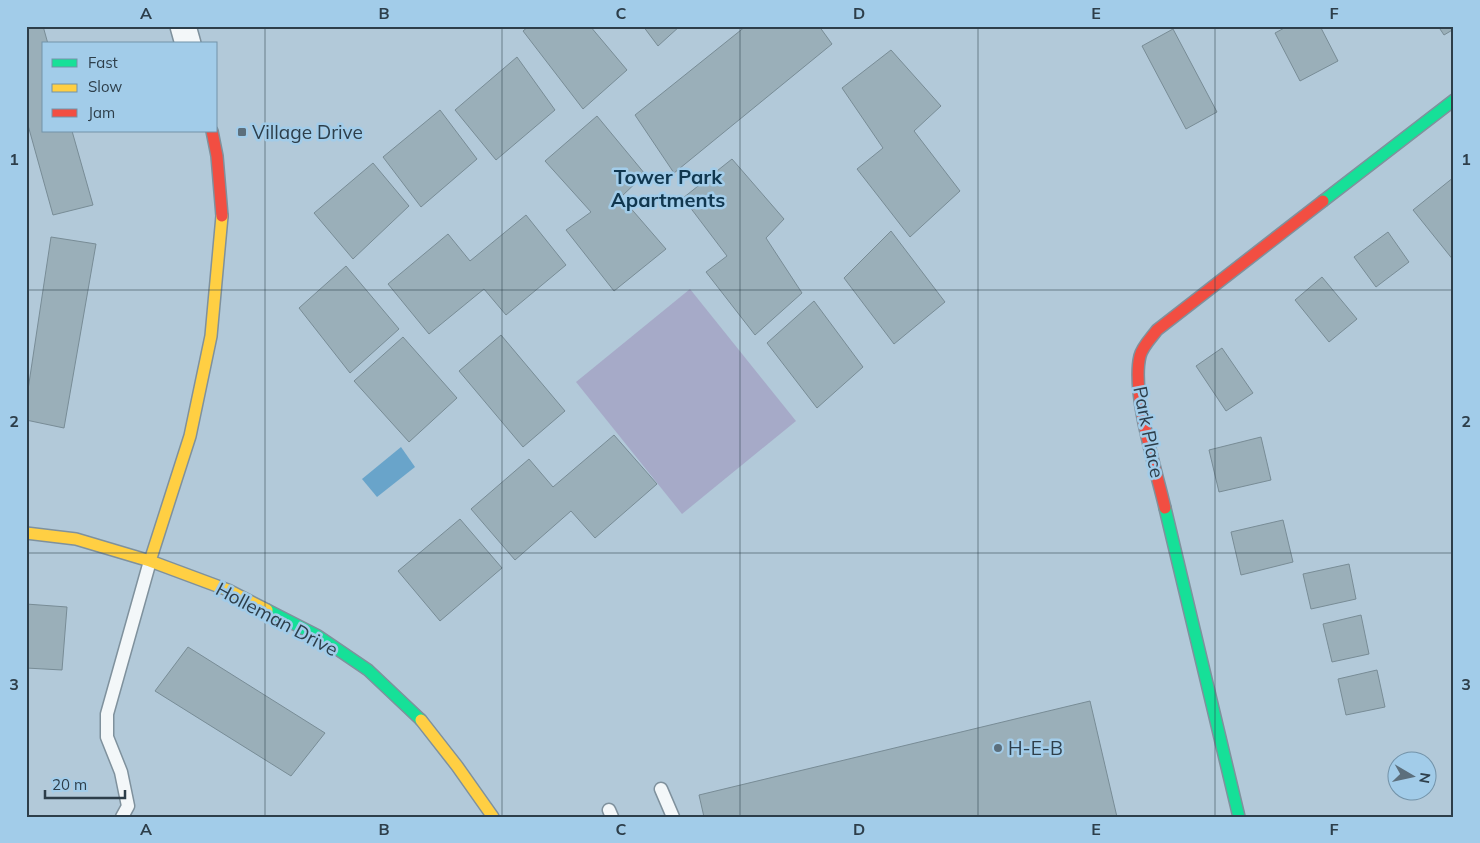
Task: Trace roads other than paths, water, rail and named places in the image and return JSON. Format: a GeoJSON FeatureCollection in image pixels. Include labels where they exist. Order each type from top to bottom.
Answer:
{"type":"FeatureCollection","features":[{"type":"Feature","properties":{"kind":"street"},"geometry":{"type":"LineString","coordinates":[[183,26],[187,42]]}},
{"type":"Feature","properties":{"kind":"street","name":"Park Place"},"geometry":{"type":"LineString","coordinates":[[1239,817],[1145,423],[1138,383],[1140,354],[1157,330],[1454,100]]}},
{"type":"Feature","properties":{"kind":"street"},"geometry":{"type":"LineString","coordinates":[[150,561],[190,436],[211,336],[222,221],[217,156],[212,132]]}},
{"type":"Feature","properties":{"kind":"street","name":"Holleman Drive"},"geometry":{"type":"LineString","coordinates":[[26,533],[76,538],[150,561],[236,594],[318,636],[368,670],[415,713],[487,815]]}},
{"type":"Feature","properties":{"kind":"lane"},"geometry":{"type":"LineString","coordinates":[[122,817],[128,806],[121,772],[107,737],[107,714],[150,561]]}},
{"type":"Feature","properties":{"kind":"lane"},"geometry":{"type":"LineString","coordinates":[[661,789],[673,817]]}},
{"type":"Feature","properties":{"kind":"place","name":"Village Drive"},"geometry":{"type":"Point","coordinates":[242,132]}},
{"type":"Feature","properties":{"kind":"place","name":"H-E-B"},"geometry":{"type":"Point","coordinates":[998,748]}},
{"type":"Feature","properties":{"kind":"district","name":"Tower Park Apartments"},"geometry":{"type":"Point","coordinates":[668,188]}}]}
